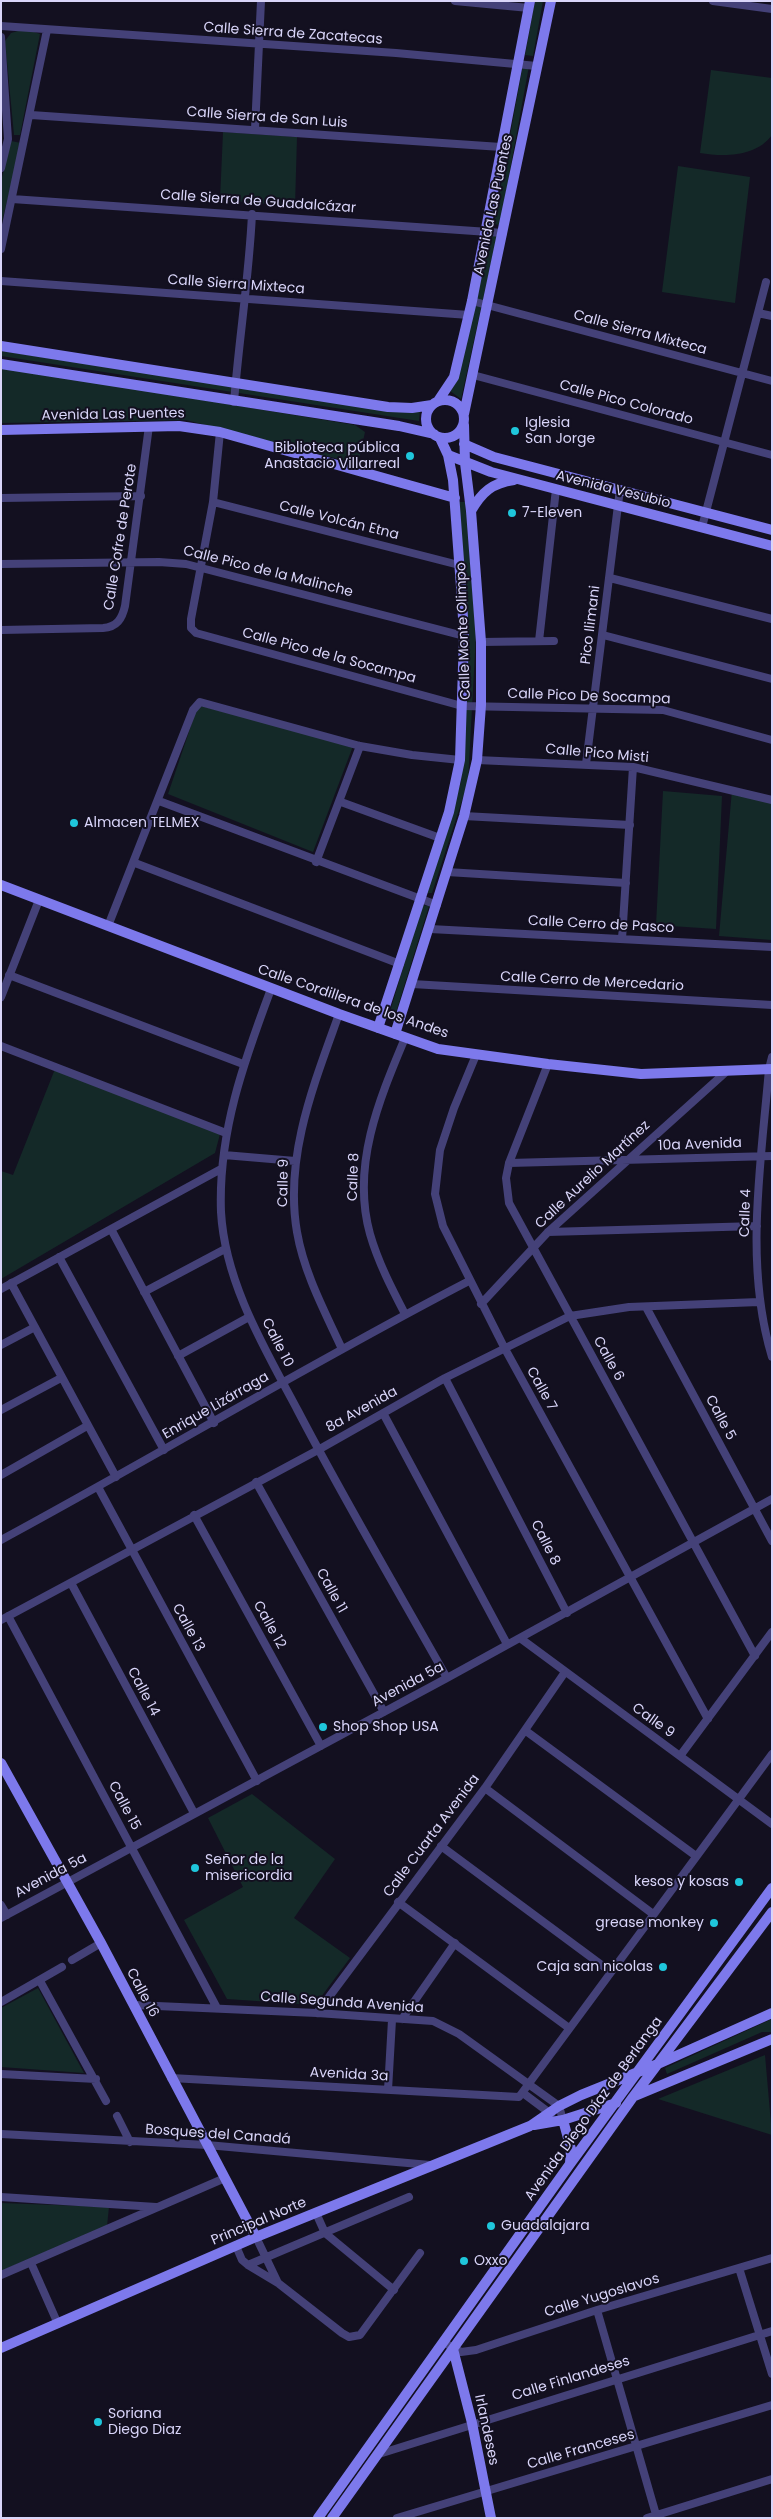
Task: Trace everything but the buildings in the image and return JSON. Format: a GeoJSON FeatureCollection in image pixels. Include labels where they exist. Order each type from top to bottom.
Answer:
{"type":"FeatureCollection","features":[{"type":"Feature","properties":{"kind":"street"},"geometry":{"type":"LineString","coordinates":[[255,129],[261,1]]}},
{"type":"Feature","properties":{"kind":"street"},"geometry":{"type":"LineString","coordinates":[[455,1],[530,4]]}},
{"type":"Feature","properties":{"kind":"street","name":"Avenida Las Puentes"},"geometry":{"type":"LineString","coordinates":[[464,414],[474,375],[551,1]]}},
{"type":"Feature","properties":{"kind":"street"},"geometry":{"type":"LineString","coordinates":[[713,1],[772,9]]}},
{"type":"Feature","properties":{"kind":"street","name":"Avenida Las Puentes"},"geometry":{"type":"LineString","coordinates":[[435,403],[454,377],[469,315],[530,4]]}},
{"type":"Feature","properties":{"kind":"street","name":"Calle Sierra de Zacatecas"},"geometry":{"type":"LineString","coordinates":[[1,26],[518,63],[537,66]]}},
{"type":"Feature","properties":{"kind":"street"},"geometry":{"type":"LineString","coordinates":[[1,248],[47,30]]}},
{"type":"Feature","properties":{"kind":"street"},"geometry":{"type":"LineString","coordinates":[[1,37],[4,105],[8,139],[1,166]]}},
{"type":"Feature","properties":{"kind":"street","name":"Calle Sierra de San Luis"},"geometry":{"type":"LineString","coordinates":[[30,115],[501,147]]}},
{"type":"Feature","properties":{"kind":"street"},"geometry":{"type":"LineString","coordinates":[[8,139],[24,142]]}},
{"type":"Feature","properties":{"kind":"street","name":"Calle Sierra de Guadalcázar"},"geometry":{"type":"LineString","coordinates":[[12,199],[486,230],[503,233]]}},
{"type":"Feature","properties":{"kind":"street"},"geometry":{"type":"LineString","coordinates":[[234,402],[241,316],[246,297],[252,214]]}},
{"type":"Feature","properties":{"kind":"street","name":"Calle Sierra Mixteca"},"geometry":{"type":"LineString","coordinates":[[1,281],[246,297],[469,315]]}},
{"type":"Feature","properties":{"kind":"street"},"geometry":{"type":"LineString","coordinates":[[702,527],[766,282]]}},
{"type":"Feature","properties":{"kind":"street","name":"Calle Sierra Mixteca"},"geometry":{"type":"LineString","coordinates":[[472,301],[772,381]]}},
{"type":"Feature","properties":{"kind":"street"},"geometry":{"type":"LineString","coordinates":[[758,313],[772,316]]}},
{"type":"Feature","properties":{"kind":"street"},"geometry":{"type":"LineString","coordinates":[[1,346],[388,407],[418,408],[435,403],[452,401],[461,408],[464,414],[464,425],[456,435],[437,436],[426,423],[426,416],[435,403]]}},
{"type":"Feature","properties":{"kind":"street","name":"Avenida Las Puentes"},"geometry":{"type":"LineString","coordinates":[[1,364],[234,402],[399,426],[437,436]]}},
{"type":"Feature","properties":{"kind":"street","name":"Calle Pico Colorado"},"geometry":{"type":"LineString","coordinates":[[474,375],[772,455]]}},
{"type":"Feature","properties":{"kind":"street","name":"Calle Monte Olimpo"},"geometry":{"type":"LineString","coordinates":[[395,1034],[430,929],[464,816],[476,760],[481,706],[481,642],[471,511],[465,463],[464,425]]}},
{"type":"Feature","properties":{"kind":"street","name":"Calle Cofre de Perote"},"geometry":{"type":"LineString","coordinates":[[1,630],[103,628],[116,625],[124,612],[149,426]]}},
{"type":"Feature","properties":{"kind":"street","name":"Avenida Las Puentes"},"geometry":{"type":"LineString","coordinates":[[1,430],[178,426],[220,432],[455,498]]}},
{"type":"Feature","properties":{"kind":"street"},"geometry":{"type":"LineString","coordinates":[[201,567],[213,502],[220,432]]}},
{"type":"Feature","properties":{"kind":"street","name":"Calle Monte Olimpo"},"geometry":{"type":"LineString","coordinates":[[378,1028],[450,806],[460,760],[464,636],[455,498],[448,455],[437,436]]}},
{"type":"Feature","properties":{"kind":"street","name":"Avenida Vesubio"},"geometry":{"type":"LineString","coordinates":[[464,444],[494,457],[772,530]]}},
{"type":"Feature","properties":{"kind":"street","name":"Avenida Vesubio"},"geometry":{"type":"LineString","coordinates":[[448,455],[465,463],[520,480],[772,546]]}},
{"type":"Feature","properties":{"kind":"street"},"geometry":{"type":"LineString","coordinates":[[471,511],[488,488],[501,482],[520,480]]}},
{"type":"Feature","properties":{"kind":"street"},"geometry":{"type":"LineString","coordinates":[[539,641],[556,489]]}},
{"type":"Feature","properties":{"kind":"street","name":"Pico Ilimani"},"geometry":{"type":"LineString","coordinates":[[586,764],[620,489]]}},
{"type":"Feature","properties":{"kind":"street"},"geometry":{"type":"LineString","coordinates":[[1,498],[140,496]]}},
{"type":"Feature","properties":{"kind":"street","name":"Calle Volcán Etna"},"geometry":{"type":"LineString","coordinates":[[213,502],[459,565]]}},
{"type":"Feature","properties":{"kind":"street","name":"Calle Pico de la Malinche"},"geometry":{"type":"LineString","coordinates":[[1,564],[172,562],[201,567],[464,636]]}},
{"type":"Feature","properties":{"kind":"street","name":"Calle Pico de la Socampa"},"geometry":{"type":"LineString","coordinates":[[201,567],[191,628],[201,635],[462,706]]}},
{"type":"Feature","properties":{"kind":"street"},"geometry":{"type":"LineString","coordinates":[[610,578],[772,619]]}},
{"type":"Feature","properties":{"kind":"street"},"geometry":{"type":"LineString","coordinates":[[603,635],[772,679]]}},
{"type":"Feature","properties":{"kind":"street"},"geometry":{"type":"LineString","coordinates":[[481,642],[554,641]]}},
{"type":"Feature","properties":{"kind":"street"},"geometry":{"type":"LineString","coordinates":[[108,926],[135,863],[197,704],[204,702],[360,746],[412,755],[460,760]]}},
{"type":"Feature","properties":{"kind":"street","name":"Calle Pico De Socampa"},"geometry":{"type":"LineString","coordinates":[[462,706],[662,710],[772,740]]}},
{"type":"Feature","properties":{"kind":"street"},"geometry":{"type":"LineString","coordinates":[[316,862],[360,746]]}},
{"type":"Feature","properties":{"kind":"street","name":"Calle Pico Misti"},"geometry":{"type":"LineString","coordinates":[[476,760],[633,767],[772,800]]}},
{"type":"Feature","properties":{"kind":"street"},"geometry":{"type":"LineString","coordinates":[[622,939],[633,767]]}},
{"type":"Feature","properties":{"kind":"street"},"geometry":{"type":"LineString","coordinates":[[159,801],[316,862],[437,905]]}},
{"type":"Feature","properties":{"kind":"street"},"geometry":{"type":"LineString","coordinates":[[340,802],[440,838]]}},
{"type":"Feature","properties":{"kind":"street"},"geometry":{"type":"LineString","coordinates":[[464,816],[630,825]]}},
{"type":"Feature","properties":{"kind":"street"},"geometry":{"type":"LineString","coordinates":[[135,863],[400,964]]}},
{"type":"Feature","properties":{"kind":"street"},"geometry":{"type":"LineString","coordinates":[[447,872],[626,883]]}},
{"type":"Feature","properties":{"kind":"street","name":"Calle Cordillera de los Andes"},"geometry":{"type":"LineString","coordinates":[[1,885],[271,989],[438,1049],[641,1074],[770,1069]]}},
{"type":"Feature","properties":{"kind":"street"},"geometry":{"type":"LineString","coordinates":[[1,996],[39,900]]}},
{"type":"Feature","properties":{"kind":"street","name":"Calle Cerro de Pasco"},"geometry":{"type":"LineString","coordinates":[[430,929],[772,947]]}},
{"type":"Feature","properties":{"kind":"street"},"geometry":{"type":"LineString","coordinates":[[9,975],[243,1064]]}},
{"type":"Feature","properties":{"kind":"street","name":"Calle Cerro de Mercedario"},"geometry":{"type":"LineString","coordinates":[[412,984],[772,1005]]}},
{"type":"Feature","properties":{"kind":"street","name":"Calle 10"},"geometry":{"type":"LineString","coordinates":[[271,989],[243,1064],[226,1133],[221,1169],[221,1212],[225,1249],[249,1317],[282,1382],[446,1678]]}},
{"type":"Feature","properties":{"kind":"street","name":"Calle 9"},"geometry":{"type":"LineString","coordinates":[[339,1014],[317,1075],[295,1161],[294,1196],[297,1232],[301,1249],[318,1295],[342,1349]]}},
{"type":"Feature","properties":{"kind":"street","name":"Calle 8"},"geometry":{"type":"LineString","coordinates":[[405,1038],[371,1128],[365,1159],[365,1211],[370,1234],[405,1314]]}},
{"type":"Feature","properties":{"kind":"street"},"geometry":{"type":"LineString","coordinates":[[1,1046],[226,1133]]}},
{"type":"Feature","properties":{"kind":"street","name":"Calle 7"},"geometry":{"type":"LineString","coordinates":[[476,1055],[442,1142],[435,1194],[443,1226],[469,1281],[504,1347],[708,1719]]}},
{"type":"Feature","properties":{"kind":"street","name":"Calle 4"},"geometry":{"type":"LineString","coordinates":[[772,1057],[761,1156],[757,1226],[759,1302],[772,1357]]}},
{"type":"Feature","properties":{"kind":"street","name":"Calle 6"},"geometry":{"type":"LineString","coordinates":[[548,1064],[509,1163],[506,1178],[509,1202],[532,1249],[755,1656]]}},
{"type":"Feature","properties":{"kind":"street","name":"Calle Aurelio Martínez"},"geometry":{"type":"LineString","coordinates":[[481,1304],[548,1232],[727,1071]]}},
{"type":"Feature","properties":{"kind":"street"},"geometry":{"type":"LineString","coordinates":[[224,1155],[295,1161]]}},
{"type":"Feature","properties":{"kind":"street","name":"10a Avenida"},"geometry":{"type":"LineString","coordinates":[[509,1163],[772,1156]]}},
{"type":"Feature","properties":{"kind":"street"},"geometry":{"type":"LineString","coordinates":[[1,1289],[221,1169]]}},
{"type":"Feature","properties":{"kind":"street"},"geometry":{"type":"LineString","coordinates":[[548,1232],[757,1226]]}},
{"type":"Feature","properties":{"kind":"street"},"geometry":{"type":"LineString","coordinates":[[111,1229],[214,1423]]}},
{"type":"Feature","properties":{"kind":"street"},"geometry":{"type":"LineString","coordinates":[[144,1292],[225,1249]]}},
{"type":"Feature","properties":{"kind":"street"},"geometry":{"type":"LineString","coordinates":[[59,1257],[164,1450]]}},
{"type":"Feature","properties":{"kind":"street","name":"Enrique Lizárraga"},"geometry":{"type":"LineString","coordinates":[[1,1540],[214,1423],[282,1382],[469,1281]]}},
{"type":"Feature","properties":{"kind":"street"},"geometry":{"type":"LineString","coordinates":[[11,1283],[116,1477]]}},
{"type":"Feature","properties":{"kind":"street","name":"8a Avenida"},"geometry":{"type":"LineString","coordinates":[[5,1618],[318,1450],[446,1378],[504,1347],[570,1316],[610,1309],[759,1302]]}},
{"type":"Feature","properties":{"kind":"street","name":"Calle 5"},"geometry":{"type":"LineString","coordinates":[[646,1307],[772,1541]]}},
{"type":"Feature","properties":{"kind":"street"},"geometry":{"type":"LineString","coordinates":[[178,1356],[249,1317]]}},
{"type":"Feature","properties":{"kind":"street"},"geometry":{"type":"LineString","coordinates":[[1,1345],[35,1327]]}},
{"type":"Feature","properties":{"kind":"street"},"geometry":{"type":"LineString","coordinates":[[1,1410],[61,1378]]}},
{"type":"Feature","properties":{"kind":"street","name":"Calle 8"},"geometry":{"type":"LineString","coordinates":[[446,1378],[567,1613]]}},
{"type":"Feature","properties":{"kind":"street"},"geometry":{"type":"LineString","coordinates":[[383,1413],[507,1644]]}},
{"type":"Feature","properties":{"kind":"street"},"geometry":{"type":"LineString","coordinates":[[1,1474],[87,1426]]}},
{"type":"Feature","properties":{"kind":"street","name":"Calle 11"},"geometry":{"type":"LineString","coordinates":[[256,1482],[384,1712]]}},
{"type":"Feature","properties":{"kind":"street","name":"Calle 13"},"geometry":{"type":"LineString","coordinates":[[98,1487],[258,1781]]}},
{"type":"Feature","properties":{"kind":"street","name":"Avenida 5a"},"geometry":{"type":"LineString","coordinates":[[4,1916],[567,1613],[772,1498]]}},
{"type":"Feature","properties":{"kind":"street","name":"Calle 12"},"geometry":{"type":"LineString","coordinates":[[194,1516],[321,1746]]}},
{"type":"Feature","properties":{"kind":"street","name":"Calle 14"},"geometry":{"type":"LineString","coordinates":[[71,1583],[194,1813]]}},
{"type":"Feature","properties":{"kind":"street","name":"Calle 15"},"geometry":{"type":"LineString","coordinates":[[5,1618],[132,1847],[217,2008]]}},
{"type":"Feature","properties":{"kind":"street"},"geometry":{"type":"LineString","coordinates":[[680,1756],[772,1632]]}},
{"type":"Feature","properties":{"kind":"street","name":"Calle 9"},"geometry":{"type":"LineString","coordinates":[[520,1638],[772,1824]]}},
{"type":"Feature","properties":{"kind":"street","name":"Calle Cuarta Avenida"},"geometry":{"type":"LineString","coordinates":[[317,2013],[526,1732],[565,1672]]}},
{"type":"Feature","properties":{"kind":"street"},"geometry":{"type":"LineString","coordinates":[[526,1732],[696,1856]]}},
{"type":"Feature","properties":{"kind":"street"},"geometry":{"type":"LineString","coordinates":[[563,2120],[549,2113],[523,2093],[772,1754]]}},
{"type":"Feature","properties":{"kind":"street","name":"Calle 16"},"geometry":{"type":"LineString","coordinates":[[1,1763],[101,1943],[256,2237]]}},
{"type":"Feature","properties":{"kind":"street"},"geometry":{"type":"LineString","coordinates":[[485,1788],[653,1914]]}},
{"type":"Feature","properties":{"kind":"street"},"geometry":{"type":"LineString","coordinates":[[441,1846],[611,1972]]}},
{"type":"Feature","properties":{"kind":"street","name":"Avenida Diego Díaz de Berlanga"},"geometry":{"type":"LineString","coordinates":[[318,2518],[570,2164],[616,2104],[772,1888]]}},
{"type":"Feature","properties":{"kind":"street"},"geometry":{"type":"LineString","coordinates":[[398,1902],[569,2028]]}},
{"type":"Feature","properties":{"kind":"street"},"geometry":{"type":"LineString","coordinates":[[1,1905],[4,1916]]}},
{"type":"Feature","properties":{"kind":"street","name":"Avenida Diego Díaz de Berlanga"},"geometry":{"type":"LineString","coordinates":[[332,2518],[633,2097],[772,1912]]}},
{"type":"Feature","properties":{"kind":"street"},"geometry":{"type":"LineString","coordinates":[[72,1960],[101,1943]]}},
{"type":"Feature","properties":{"kind":"street"},"geometry":{"type":"LineString","coordinates":[[402,2019],[455,1943]]}},
{"type":"Feature","properties":{"kind":"street"},"geometry":{"type":"LineString","coordinates":[[1,2002],[62,1967]]}},
{"type":"Feature","properties":{"kind":"street"},"geometry":{"type":"LineString","coordinates":[[40,1981],[106,2101]]}},
{"type":"Feature","properties":{"kind":"street","name":"Calle Segunda Avenida"},"geometry":{"type":"LineString","coordinates":[[134,2005],[317,2013],[392,2020],[424,2020],[442,2024],[559,2106]]}},
{"type":"Feature","properties":{"kind":"street","name":"Principal Norte"},"geometry":{"type":"LineString","coordinates":[[530,2126],[559,2106],[772,2013]]}},
{"type":"Feature","properties":{"kind":"street"},"geometry":{"type":"LineString","coordinates":[[388,2090],[392,2020]]}},
{"type":"Feature","properties":{"kind":"street","name":"Principal Norte"},"geometry":{"type":"LineString","coordinates":[[1,2348],[256,2237],[432,2165],[530,2126],[563,2120],[616,2104],[772,2039]]}},
{"type":"Feature","properties":{"kind":"street"},"geometry":{"type":"LineString","coordinates":[[1,2074],[96,2080]]}},
{"type":"Feature","properties":{"kind":"street","name":"Avenida 3a"},"geometry":{"type":"LineString","coordinates":[[171,2078],[515,2098],[523,2093]]}},
{"type":"Feature","properties":{"kind":"street"},"geometry":{"type":"LineString","coordinates":[[559,2106],[572,2149],[570,2164]]}},
{"type":"Feature","properties":{"kind":"street"},"geometry":{"type":"LineString","coordinates":[[117,2116],[130,2142]]}},
{"type":"Feature","properties":{"kind":"street","name":"Bosques del Canadá"},"geometry":{"type":"LineString","coordinates":[[1,2134],[207,2145],[432,2165]]}},
{"type":"Feature","properties":{"kind":"street"},"geometry":{"type":"LineString","coordinates":[[1,2275],[226,2178]]}},
{"type":"Feature","properties":{"kind":"street"},"geometry":{"type":"LineString","coordinates":[[1,2197],[159,2208]]}},
{"type":"Feature","properties":{"kind":"street"},"geometry":{"type":"LineString","coordinates":[[248,2265],[409,2198]]}},
{"type":"Feature","properties":{"kind":"street"},"geometry":{"type":"LineString","coordinates":[[316,2213],[325,2233],[394,2290]]}},
{"type":"Feature","properties":{"kind":"street"},"geometry":{"type":"LineString","coordinates":[[256,2237],[278,2283]]}},
{"type":"Feature","properties":{"kind":"street"},"geometry":{"type":"LineString","coordinates":[[236,2246],[242,2260],[248,2265],[278,2283],[349,2337],[360,2335],[420,2253]]}},
{"type":"Feature","properties":{"kind":"street","name":"Calle Yugoslavos"},"geometry":{"type":"LineString","coordinates":[[453,2349],[465,2352],[476,2350],[597,2310],[772,2258]]}},
{"type":"Feature","properties":{"kind":"street"},"geometry":{"type":"LineString","coordinates":[[30,2262],[58,2324]]}},
{"type":"Feature","properties":{"kind":"street"},"geometry":{"type":"LineString","coordinates":[[739,2268],[772,2374]]}},
{"type":"Feature","properties":{"kind":"street"},"geometry":{"type":"LineString","coordinates":[[597,2310],[657,2516]]}},
{"type":"Feature","properties":{"kind":"street","name":"Calle Finlandeses"},"geometry":{"type":"LineString","coordinates":[[379,2454],[472,2423],[772,2331]]}},
{"type":"Feature","properties":{"kind":"street"},"geometry":{"type":"LineString","coordinates":[[443,2342],[453,2349]]}},
{"type":"Feature","properties":{"kind":"street","name":"Irlandeses"},"geometry":{"type":"LineString","coordinates":[[453,2349],[472,2423],[491,2518]]}},
{"type":"Feature","properties":{"kind":"street","name":"Calle Franceses"},"geometry":{"type":"LineString","coordinates":[[397,2518],[772,2405]]}},
{"type":"Feature","properties":{"kind":"street"},"geometry":{"type":"LineString","coordinates":[[647,2518],[772,2479]]}},
{"type":"Feature","properties":{"kind":"green space"},"geometry":{"type":"Polygon","coordinates":[[[535,1],[543,1],[533,56],[525,55],[535,1]]]}},
{"type":"Feature","properties":{"kind":"green space"},"geometry":{"type":"Polygon","coordinates":[[[25,29],[40,34],[20,135],[14,135],[5,41],[11,33],[25,29]]]}},
{"type":"Feature","properties":{"kind":"green space"},"geometry":{"type":"Polygon","coordinates":[[[523,64],[529,66],[500,225],[494,224],[523,64]]]}},
{"type":"Feature","properties":{"kind":"green space"},"geometry":{"type":"Polygon","coordinates":[[[711,70],[772,78],[772,135],[757,148],[729,155],[700,153],[711,70]]]}},
{"type":"Feature","properties":{"kind":"green space"},"geometry":{"type":"Polygon","coordinates":[[[223,132],[297,137],[295,206],[220,200],[223,132]]]}},
{"type":"Feature","properties":{"kind":"green space"},"geometry":{"type":"Polygon","coordinates":[[[11,141],[21,143],[1,226],[1,181],[11,141]]]}},
{"type":"Feature","properties":{"kind":"green space"},"geometry":{"type":"Polygon","coordinates":[[[678,166],[750,177],[735,303],[662,292],[678,166]]]}},
{"type":"Feature","properties":{"kind":"green space"},"geometry":{"type":"Polygon","coordinates":[[[489,235],[497,236],[461,399],[450,391],[489,235]]]}},
{"type":"Feature","properties":{"kind":"green space"},"geometry":{"type":"Polygon","coordinates":[[[1,351],[392,410],[420,410],[419,421],[1,356],[1,351]]]}},
{"type":"Feature","properties":{"kind":"green space"},"geometry":{"type":"Polygon","coordinates":[[[1,367],[355,425],[365,432],[358,464],[186,420],[1,423],[1,367]]]}},
{"type":"Feature","properties":{"kind":"green space"},"geometry":{"type":"Polygon","coordinates":[[[459,502],[465,502],[476,634],[468,782],[432,893],[426,893],[461,782],[468,634],[459,502]]]}},
{"type":"Feature","properties":{"kind":"green space"},"geometry":{"type":"Polygon","coordinates":[[[198,705],[353,746],[313,852],[168,794],[198,705]]]}},
{"type":"Feature","properties":{"kind":"green space"},"geometry":{"type":"Polygon","coordinates":[[[732,790],[772,801],[772,940],[719,936],[732,790]]]}},
{"type":"Feature","properties":{"kind":"green space"},"geometry":{"type":"Polygon","coordinates":[[[663,791],[722,796],[716,929],[656,925],[663,791]]]}},
{"type":"Feature","properties":{"kind":"green space"},"geometry":{"type":"Polygon","coordinates":[[[422,905],[429,906],[393,1022],[388,1018],[422,905]]]}},
{"type":"Feature","properties":{"kind":"green space"},"geometry":{"type":"Polygon","coordinates":[[[55,1069],[220,1134],[215,1153],[1,1279],[1,1171],[13,1175],[55,1069]]]}},
{"type":"Feature","properties":{"kind":"green space"},"geometry":{"type":"Polygon","coordinates":[[[252,1794],[335,1859],[294,1918],[350,1958],[315,2005],[227,1999],[184,1920],[243,1887],[208,1818],[252,1794]]]}},
{"type":"Feature","properties":{"kind":"green space"},"geometry":{"type":"Polygon","coordinates":[[[38,1988],[84,2073],[1,2067],[1,2008],[38,1988]]]}},
{"type":"Feature","properties":{"kind":"green space"},"geometry":{"type":"Polygon","coordinates":[[[772,2019],[772,2032],[762,2032],[667,2074],[665,2068],[772,2019]]]}},
{"type":"Feature","properties":{"kind":"green space"},"geometry":{"type":"Polygon","coordinates":[[[765,2055],[772,2135],[658,2099],[765,2055]]]}},
{"type":"Feature","properties":{"kind":"green space"},"geometry":{"type":"Polygon","coordinates":[[[1,2203],[109,2207],[107,2226],[1,2271],[1,2203]]]}},
{"type":"Feature","properties":{"kind":"place","name":"Iglesia San Jorge"},"geometry":{"type":"Point","coordinates":[515,431]}},
{"type":"Feature","properties":{"kind":"place","name":"Biblioteca pública Anastacio Villarreal"},"geometry":{"type":"Point","coordinates":[410,456]}},
{"type":"Feature","properties":{"kind":"place","name":"7-Eleven"},"geometry":{"type":"Point","coordinates":[512,513]}},
{"type":"Feature","properties":{"kind":"place","name":"Almacen TELMEX"},"geometry":{"type":"Point","coordinates":[74,823]}},
{"type":"Feature","properties":{"kind":"place","name":"Shop Shop USA"},"geometry":{"type":"Point","coordinates":[323,1727]}},
{"type":"Feature","properties":{"kind":"place","name":"Señor de la misericordia"},"geometry":{"type":"Point","coordinates":[195,1868]}},
{"type":"Feature","properties":{"kind":"place","name":"kesos y kosas"},"geometry":{"type":"Point","coordinates":[739,1882]}},
{"type":"Feature","properties":{"kind":"place","name":"grease monkey"},"geometry":{"type":"Point","coordinates":[714,1923]}},
{"type":"Feature","properties":{"kind":"place","name":"Caja san nicolas"},"geometry":{"type":"Point","coordinates":[663,1967]}},
{"type":"Feature","properties":{"kind":"place","name":"Guadalajara"},"geometry":{"type":"Point","coordinates":[491,2226]}},
{"type":"Feature","properties":{"kind":"place","name":"Oxxo"},"geometry":{"type":"Point","coordinates":[464,2261]}},
{"type":"Feature","properties":{"kind":"place","name":"Soriana Diego Diaz"},"geometry":{"type":"Point","coordinates":[98,2422]}}]}
